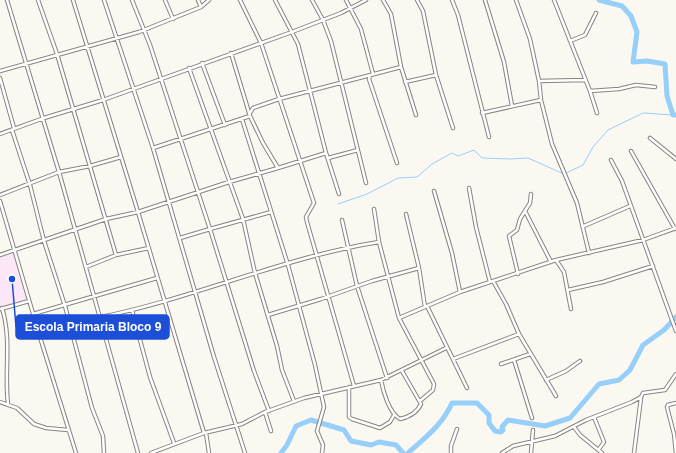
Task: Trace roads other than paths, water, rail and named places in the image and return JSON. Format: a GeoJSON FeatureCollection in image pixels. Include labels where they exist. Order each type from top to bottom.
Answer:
{"type":"FeatureCollection","features":[{"type":"Feature","properties":{"kind":"street"},"geometry":{"type":"LineString","coordinates":[[7,0],[60,172],[138,453]]}},
{"type":"Feature","properties":{"kind":"street"},"geometry":{"type":"LineString","coordinates":[[38,0],[57,54],[80,137],[116,255]]}},
{"type":"Feature","properties":{"kind":"street"},"geometry":{"type":"LineString","coordinates":[[73,0],[205,433],[209,453]]}},
{"type":"Feature","properties":{"kind":"street"},"geometry":{"type":"LineString","coordinates":[[104,0],[118,38],[180,238],[235,426],[245,453]]}},
{"type":"Feature","properties":{"kind":"street"},"geometry":{"type":"LineString","coordinates":[[132,0],[145,30],[182,140],[254,371],[269,411]]}},
{"type":"Feature","properties":{"kind":"street"},"geometry":{"type":"LineString","coordinates":[[166,0],[173,19]]}},
{"type":"Feature","properties":{"kind":"street"},"geometry":{"type":"LineString","coordinates":[[198,0],[201,7]]}},
{"type":"Feature","properties":{"kind":"street"},"geometry":{"type":"LineString","coordinates":[[0,71],[145,30],[201,7],[209,0]]}},
{"type":"Feature","properties":{"kind":"street"},"geometry":{"type":"LineString","coordinates":[[240,0],[261,43],[313,201],[306,217],[354,386]]}},
{"type":"Feature","properties":{"kind":"street"},"geometry":{"type":"LineString","coordinates":[[275,0],[292,32],[311,91],[326,152],[339,194]]}},
{"type":"Feature","properties":{"kind":"street"},"geometry":{"type":"LineString","coordinates":[[312,0],[323,20],[331,41],[366,183]]}},
{"type":"Feature","properties":{"kind":"street"},"geometry":{"type":"LineString","coordinates":[[346,0],[361,30],[371,75],[370,79],[397,164]]}},
{"type":"Feature","properties":{"kind":"street"},"geometry":{"type":"LineString","coordinates":[[0,134],[73,108],[104,100],[202,63],[292,32],[351,9],[366,0]]}},
{"type":"Feature","properties":{"kind":"street"},"geometry":{"type":"LineString","coordinates":[[383,0],[393,22],[401,67],[416,115]]}},
{"type":"Feature","properties":{"kind":"street"},"geometry":{"type":"LineString","coordinates":[[417,0],[423,11],[436,75],[453,128]]}},
{"type":"Feature","properties":{"kind":"street"},"geometry":{"type":"LineString","coordinates":[[452,0],[458,15],[489,137]]}},
{"type":"Feature","properties":{"kind":"street"},"geometry":{"type":"LineString","coordinates":[[485,0],[504,62],[512,106]]}},
{"type":"Feature","properties":{"kind":"street"},"geometry":{"type":"LineString","coordinates":[[516,0],[530,39],[539,81],[541,100],[552,144],[577,203],[584,226],[589,253]]}},
{"type":"Feature","properties":{"kind":"street"},"geometry":{"type":"LineString","coordinates":[[554,0],[590,91],[597,113]]}},
{"type":"Feature","properties":{"kind":"street"},"geometry":{"type":"LineString","coordinates":[[570,41],[585,35],[596,13]]}},
{"type":"Feature","properties":{"kind":"street"},"geometry":{"type":"LineString","coordinates":[[231,53],[250,115],[263,143],[278,168]]}},
{"type":"Feature","properties":{"kind":"street"},"geometry":{"type":"LineString","coordinates":[[202,63],[225,125]]}},
{"type":"Feature","properties":{"kind":"street"},"geometry":{"type":"LineString","coordinates":[[247,106],[253,108],[340,82],[401,67]]}},
{"type":"Feature","properties":{"kind":"street"},"geometry":{"type":"LineString","coordinates":[[189,68],[243,219],[255,273],[277,346],[282,370],[294,401]]}},
{"type":"Feature","properties":{"kind":"street"},"geometry":{"type":"LineString","coordinates":[[405,82],[436,75]]}},
{"type":"Feature","properties":{"kind":"street"},"geometry":{"type":"LineString","coordinates":[[366,76],[370,79]]}},
{"type":"Feature","properties":{"kind":"street"},"geometry":{"type":"LineString","coordinates":[[0,78],[44,241],[65,306],[92,408],[103,436],[104,453]]}},
{"type":"Feature","properties":{"kind":"street"},"geometry":{"type":"LineString","coordinates":[[539,81],[585,80]]}},
{"type":"Feature","properties":{"kind":"street"},"geometry":{"type":"LineString","coordinates":[[590,91],[619,89],[636,85],[655,87]]}},
{"type":"Feature","properties":{"kind":"street"},"geometry":{"type":"LineString","coordinates":[[482,114],[541,100]]}},
{"type":"Feature","properties":{"kind":"street"},"geometry":{"type":"LineString","coordinates":[[152,148],[182,140],[242,119],[250,115],[253,108]]}},
{"type":"Feature","properties":{"kind":"street"},"geometry":{"type":"LineString","coordinates":[[242,119],[288,264],[315,365],[324,406],[317,427],[324,445],[323,452]]}},
{"type":"Feature","properties":{"kind":"street"},"geometry":{"type":"LineString","coordinates":[[650,138],[676,158]]}},
{"type":"Feature","properties":{"kind":"street"},"geometry":{"type":"LineString","coordinates":[[328,158],[358,150]]}},
{"type":"Feature","properties":{"kind":"street"},"geometry":{"type":"LineString","coordinates":[[399,318],[460,292],[518,274],[556,260],[643,240],[676,228],[631,151]]}},
{"type":"Feature","properties":{"kind":"street"},"geometry":{"type":"LineString","coordinates":[[0,255],[106,219],[138,212],[168,203],[229,182],[326,152]]}},
{"type":"Feature","properties":{"kind":"street"},"geometry":{"type":"LineString","coordinates":[[0,195],[30,185],[60,172],[90,166],[121,157]]}},
{"type":"Feature","properties":{"kind":"street"},"geometry":{"type":"LineString","coordinates":[[611,160],[622,180],[630,206],[676,331]]}},
{"type":"Feature","properties":{"kind":"street"},"geometry":{"type":"LineString","coordinates":[[469,188],[476,227],[492,282],[506,304],[519,334],[530,354],[556,396]]}},
{"type":"Feature","properties":{"kind":"street"},"geometry":{"type":"LineString","coordinates":[[434,191],[452,253],[460,292]]}},
{"type":"Feature","properties":{"kind":"street"},"geometry":{"type":"LineString","coordinates":[[518,274],[509,236],[516,232],[525,211],[530,204],[531,194]]}},
{"type":"Feature","properties":{"kind":"street"},"geometry":{"type":"LineString","coordinates":[[0,201],[76,453]]}},
{"type":"Feature","properties":{"kind":"street"},"geometry":{"type":"LineString","coordinates":[[584,226],[630,206]]}},
{"type":"Feature","properties":{"kind":"street"},"geometry":{"type":"LineString","coordinates":[[374,209],[379,242],[399,318],[421,360],[434,390],[420,401],[418,410],[409,417],[400,419],[394,415],[384,394],[381,380]]}},
{"type":"Feature","properties":{"kind":"street"},"geometry":{"type":"LineString","coordinates":[[525,211],[551,262]]}},
{"type":"Feature","properties":{"kind":"street"},"geometry":{"type":"LineString","coordinates":[[180,238],[271,212]]}},
{"type":"Feature","properties":{"kind":"street"},"geometry":{"type":"LineString","coordinates":[[406,214],[419,268],[426,306],[467,388]]}},
{"type":"Feature","properties":{"kind":"street"},"geometry":{"type":"LineString","coordinates":[[342,220],[357,286],[387,378]]}},
{"type":"Feature","properties":{"kind":"street"},"geometry":{"type":"LineString","coordinates":[[101,317],[165,302],[317,255],[348,247],[379,242]]}},
{"type":"Feature","properties":{"kind":"street"},"geometry":{"type":"LineString","coordinates":[[86,267],[116,255],[149,248]]}},
{"type":"Feature","properties":{"kind":"street"},"geometry":{"type":"LineString","coordinates":[[556,260],[562,268],[571,309]]}},
{"type":"Feature","properties":{"kind":"street"},"geometry":{"type":"LineString","coordinates":[[568,290],[603,282],[652,266]]}},
{"type":"Feature","properties":{"kind":"street"},"geometry":{"type":"LineString","coordinates":[[268,315],[328,297],[388,276],[419,268]]}},
{"type":"Feature","properties":{"kind":"street"},"geometry":{"type":"LineString","coordinates":[[33,314],[65,306],[157,278]]}},
{"type":"Feature","properties":{"kind":"street"},"geometry":{"type":"LineString","coordinates":[[8,404],[8,352],[5,320],[1,309],[29,300]]}},
{"type":"Feature","properties":{"kind":"street"},"geometry":{"type":"LineString","coordinates":[[132,310],[150,377],[174,443]]}},
{"type":"Feature","properties":{"kind":"street"},"geometry":{"type":"LineString","coordinates":[[453,359],[519,334]]}},
{"type":"Feature","properties":{"kind":"street"},"geometry":{"type":"LineString","coordinates":[[151,453],[174,443],[205,433],[235,426],[294,401],[387,378],[446,348]]}},
{"type":"Feature","properties":{"kind":"street"},"geometry":{"type":"LineString","coordinates":[[501,364],[530,354]]}},
{"type":"Feature","properties":{"kind":"street"},"geometry":{"type":"LineString","coordinates":[[514,360],[532,418]]}},
{"type":"Feature","properties":{"kind":"street"},"geometry":{"type":"LineString","coordinates":[[546,380],[566,371],[580,361]]}},
{"type":"Feature","properties":{"kind":"street"},"geometry":{"type":"LineString","coordinates":[[402,371],[420,401]]}},
{"type":"Feature","properties":{"kind":"street"},"geometry":{"type":"LineString","coordinates":[[502,453],[513,446],[555,436],[641,397],[644,393],[667,389],[676,374]]}},
{"type":"Feature","properties":{"kind":"street"},"geometry":{"type":"LineString","coordinates":[[349,387],[350,417],[352,420],[380,428],[390,422],[394,415]]}},
{"type":"Feature","properties":{"kind":"street"},"geometry":{"type":"LineString","coordinates":[[633,452],[641,397]]}},
{"type":"Feature","properties":{"kind":"street"},"geometry":{"type":"LineString","coordinates":[[0,402],[17,408],[34,424],[46,428],[68,430]]}},
{"type":"Feature","properties":{"kind":"street"},"geometry":{"type":"LineString","coordinates":[[676,402],[668,405],[667,407],[675,434],[676,453]]}},
{"type":"Feature","properties":{"kind":"street"},"geometry":{"type":"LineString","coordinates":[[265,412],[271,431]]}},
{"type":"Feature","properties":{"kind":"street"},"geometry":{"type":"LineString","coordinates":[[594,417],[604,442],[599,449]]}},
{"type":"Feature","properties":{"kind":"street"},"geometry":{"type":"LineString","coordinates":[[574,427],[579,434],[602,453]]}},
{"type":"Feature","properties":{"kind":"street"},"geometry":{"type":"LineString","coordinates":[[451,453],[451,446],[457,429]]}},
{"type":"Feature","properties":{"kind":"street"},"geometry":{"type":"LineString","coordinates":[[531,453],[533,430]]}},
{"type":"Feature","properties":{"kind":"waterway"},"geometry":{"type":"LineString","coordinates":[[599,0],[622,6],[631,16],[637,32],[633,62],[647,61],[665,64],[667,96],[673,115],[676,115]]}},
{"type":"Feature","properties":{"kind":"waterway"},"geometry":{"type":"LineString","coordinates":[[338,204],[367,194],[398,178],[417,177],[432,164],[452,153],[458,156],[474,150],[482,158],[528,158],[564,174],[583,165],[593,147],[608,130],[643,113],[673,115]]}},
{"type":"Feature","properties":{"kind":"waterway"},"geometry":{"type":"LineString","coordinates":[[408,453],[439,424],[452,403],[477,403],[489,415],[489,423],[495,431],[501,432],[503,430],[502,427],[508,420],[545,426],[570,418],[599,384],[619,380],[630,370],[643,345],[664,330],[676,317]]}},
{"type":"Feature","properties":{"kind":"waterway"},"geometry":{"type":"LineString","coordinates":[[281,453],[287,445],[296,426],[311,420],[344,430],[351,441],[371,445],[379,442],[396,445],[403,453]]}},
{"type":"Feature","properties":{"kind":"place","name":"Escola Primaria Bloco 9"},"geometry":{"type":"Point","coordinates":[12,279]}}]}
